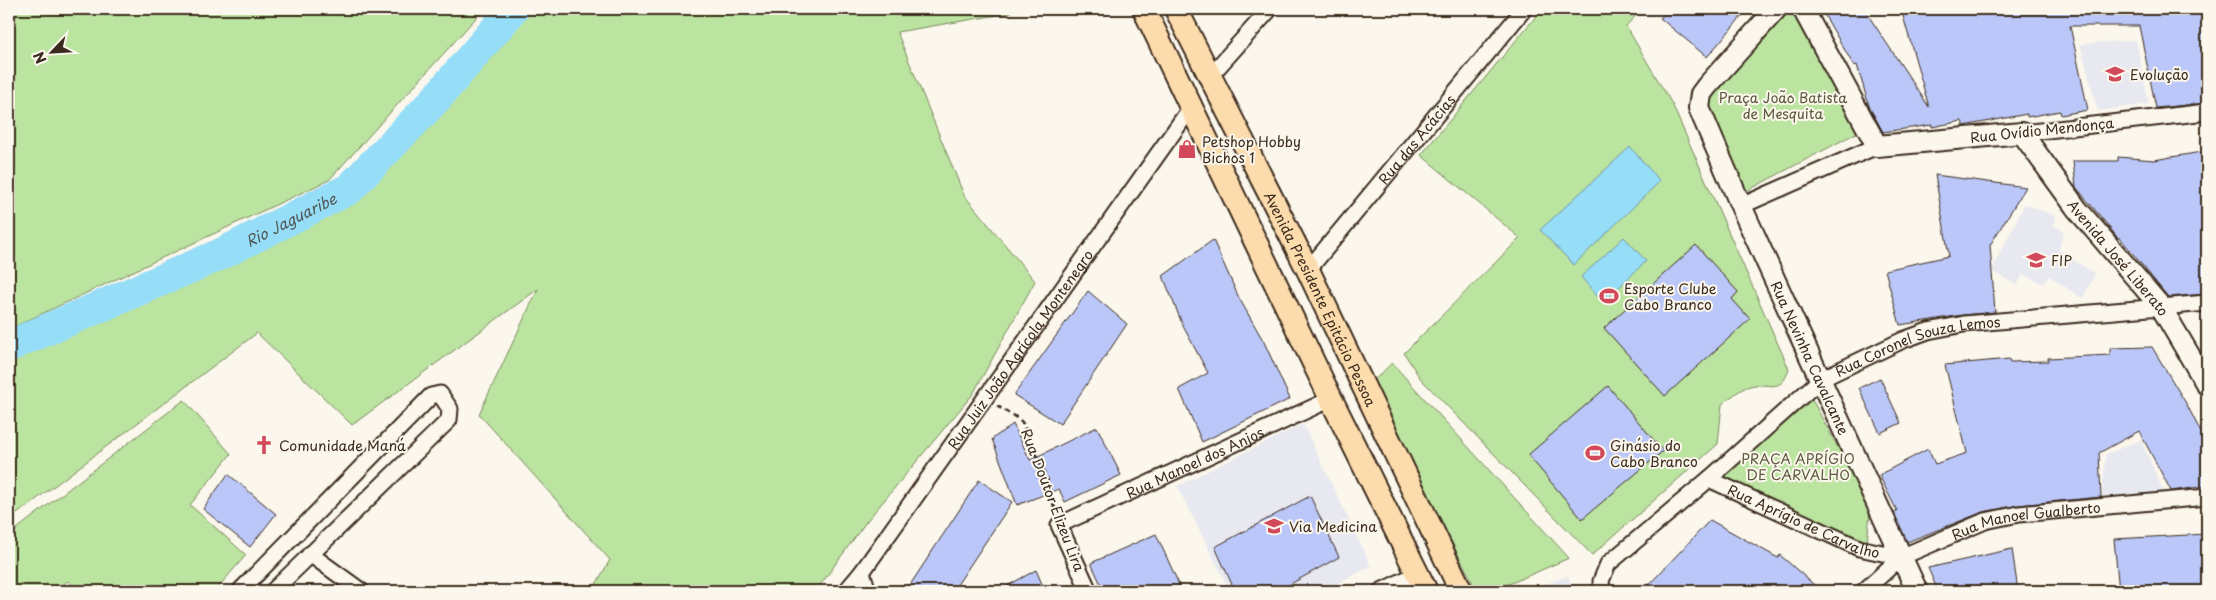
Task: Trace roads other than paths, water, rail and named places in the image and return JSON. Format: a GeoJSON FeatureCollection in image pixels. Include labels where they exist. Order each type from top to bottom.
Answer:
{"type":"FeatureCollection","features":[{"type":"Feature","properties":{"kind":"main road"},"geometry":{"type":"LineString","coordinates":[[1144,9],[1331,399],[1422,582]]}},
{"type":"Feature","properties":{"kind":"main road","name":"Avenida Presidente Epitácio Pessoa"},"geometry":{"type":"LineString","coordinates":[[1176,9],[1308,270],[1461,591]]}},
{"type":"Feature","properties":{"kind":"street"},"geometry":{"type":"LineString","coordinates":[[1210,76],[1270,9]]}},
{"type":"Feature","properties":{"kind":"street","name":"Rua das Acácias"},"geometry":{"type":"LineString","coordinates":[[1308,270],[1524,9]]}},
{"type":"Feature","properties":{"kind":"street","name":"Rua Nevinha Cavalcante"},"geometry":{"type":"LineString","coordinates":[[1776,9],[1706,86],[1698,101],[1702,116],[1741,206],[1917,591]]}},
{"type":"Feature","properties":{"kind":"street"},"geometry":{"type":"LineString","coordinates":[[1741,206],[1877,146],[1804,9]]}},
{"type":"Feature","properties":{"kind":"street","name":"Rua Juiz João Agrícola Montenegro"},"geometry":{"type":"LineString","coordinates":[[846,591],[862,572],[984,402],[1192,106]]}},
{"type":"Feature","properties":{"kind":"street","name":"Rua Ovídio Mendonça"},"geometry":{"type":"LineString","coordinates":[[1877,146],[2022,134],[2207,112]]}},
{"type":"Feature","properties":{"kind":"street","name":"Avenida José Liberato"},"geometry":{"type":"LineString","coordinates":[[2022,134],[2077,209],[2161,307],[2207,384]]}},
{"type":"Feature","properties":{"kind":"street","name":"Rua Coronel Souza Lemos"},"geometry":{"type":"LineString","coordinates":[[1602,591],[1601,581],[1608,564],[1709,479],[1821,379],[1874,353],[1928,331],[1964,324],[2207,304]]}},
{"type":"Feature","properties":{"kind":"street"},"geometry":{"type":"LineString","coordinates":[[240,591],[431,396],[440,394],[450,409],[449,420],[273,591]]}},
{"type":"Feature","properties":{"kind":"street","name":"Rua Manoel dos Anjos"},"geometry":{"type":"LineString","coordinates":[[1060,525],[1331,399]]}},
{"type":"Feature","properties":{"kind":"street","name":"Rua Aprígio de Carvalho"},"geometry":{"type":"LineString","coordinates":[[1709,479],[1859,548],[1901,557]]}},
{"type":"Feature","properties":{"kind":"street","name":"Rua Manoel Gualberto"},"geometry":{"type":"LineString","coordinates":[[1864,591],[1901,557],[1986,521],[2019,514],[2207,497]]}},
{"type":"Feature","properties":{"kind":"street","name":"Rua Doutor Elizeu Lira"},"geometry":{"type":"LineString","coordinates":[[1060,525],[1089,591]]}},
{"type":"Feature","properties":{"kind":"street"},"geometry":{"type":"LineString","coordinates":[[310,554],[361,591]]}},
{"type":"Feature","properties":{"kind":"street"},"geometry":{"type":"LineString","coordinates":[[862,572],[868,591]]}},
{"type":"Feature","properties":{"kind":"street"},"geometry":{"type":"LineString","coordinates":[[1381,591],[1422,582]]}},
{"type":"Feature","properties":{"kind":"water"},"geometry":{"type":"Polygon","coordinates":[[[1630,147],[1660,181],[1574,265],[1540,230],[1630,147]]]}},
{"type":"Feature","properties":{"kind":"water"},"geometry":{"type":"Polygon","coordinates":[[[1624,237],[1646,261],[1603,303],[1581,277],[1624,237]]]}},
{"type":"Feature","properties":{"kind":"waterway","name":"Rio Jaguaribe"},"geometry":{"type":"LineString","coordinates":[[9,346],[219,255],[349,189],[435,100],[513,9]]}},
{"type":"Feature","properties":{"kind":"place","name":"Evolução"},"geometry":{"type":"Point","coordinates":[2115,74]}},
{"type":"Feature","properties":{"kind":"place","name":"Petshop Hobby Bichos 1"},"geometry":{"type":"Point","coordinates":[1187,149]}},
{"type":"Feature","properties":{"kind":"place","name":"FIP"},"geometry":{"type":"Point","coordinates":[2036,260]}},
{"type":"Feature","properties":{"kind":"place","name":"Esporte Clube Cabo Branco"},"geometry":{"type":"Point","coordinates":[1609,296]}},
{"type":"Feature","properties":{"kind":"place","name":"Comunidade Maná"},"geometry":{"type":"Point","coordinates":[264,445]}},
{"type":"Feature","properties":{"kind":"place","name":"Ginásio do Cabo Branco"},"geometry":{"type":"Point","coordinates":[1595,453]}},
{"type":"Feature","properties":{"kind":"place","name":"Via Medicina"},"geometry":{"type":"Point","coordinates":[1274,526]}},
{"type":"Feature","properties":{"kind":"park label","name":"Praça João Batista de Mesquita"},"geometry":{"type":"Point","coordinates":[1783,105]}},
{"type":"Feature","properties":{"kind":"park label","name":"PRAÇA APRÍGIO DE CARVALHO"},"geometry":{"type":"Point","coordinates":[1798,466]}}]}
